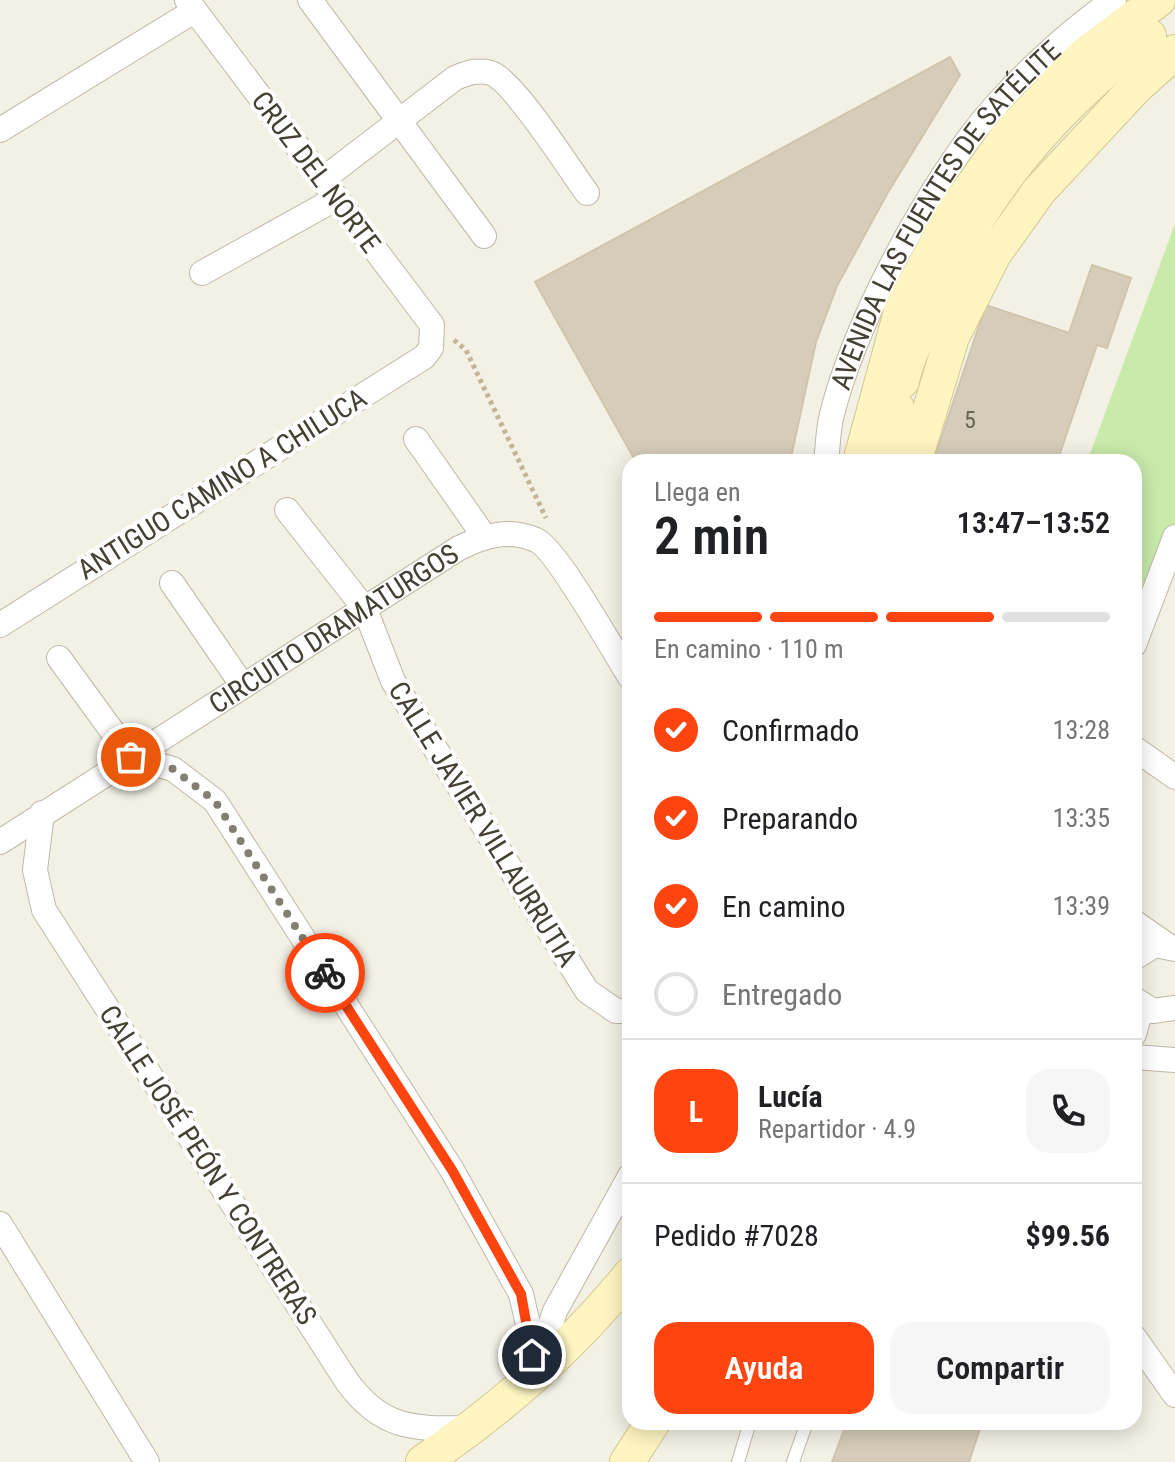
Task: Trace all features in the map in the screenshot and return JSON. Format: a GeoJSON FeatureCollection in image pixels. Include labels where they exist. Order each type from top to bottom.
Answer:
{"type":"FeatureCollection","features":[{"type":"Feature","properties":{"kind":"main road"},"geometry":{"type":"LineString","coordinates":[[862,454],[902,308],[952,215],[1009,134],[1073,67],[1158,0]]}},
{"type":"Feature","properties":{"kind":"main road","name":"AVENIDA LAS FUENTES DE SATÉLITE"},"geometry":{"type":"LineString","coordinates":[[881,454],[897,408],[904,373],[973,225],[1015,165],[1064,110],[1119,57],[1175,17]]}},
{"type":"Feature","properties":{"kind":"main road"},"geometry":{"type":"LineString","coordinates":[[916,454],[952,337],[994,254],[1050,180],[1137,86],[1175,52]]}},
{"type":"Feature","properties":{"kind":"main road","name":"AVENIDA LAS FUENTES DE SATÉLITE"},"geometry":{"type":"LineString","coordinates":[[895,454],[897,408]]}},
{"type":"Feature","properties":{"kind":"main road"},"geometry":{"type":"LineString","coordinates":[[423,1462],[473,1428],[615,1307]]}},
{"type":"Feature","properties":{"kind":"main road"},"geometry":{"type":"LineString","coordinates":[[627,1462],[648,1430]]}},
{"type":"Feature","properties":{"kind":"street","name":"AVENIDA LAS FUENTES DE SATÉLITE"},"geometry":{"type":"LineString","coordinates":[[827,454],[832,416],[856,344],[914,227],[974,131],[1071,30],[1114,0]]}},
{"type":"Feature","properties":{"kind":"street"},"geometry":{"type":"LineString","coordinates":[[322,4],[397,122],[484,236]]}},
{"type":"Feature","properties":{"kind":"street"},"geometry":{"type":"LineString","coordinates":[[0,130],[190,6]]}},
{"type":"Feature","properties":{"kind":"street","name":"CRUZ DEL NORTE"},"geometry":{"type":"LineString","coordinates":[[190,6],[432,325],[434,335]]}},
{"type":"Feature","properties":{"kind":"street"},"geometry":{"type":"LineString","coordinates":[[202,273],[330,189],[397,122],[455,78],[472,71],[493,73],[511,88],[587,193]]}},
{"type":"Feature","properties":{"kind":"street","name":"ANTIGUO CAMINO A CHILUCA"},"geometry":{"type":"LineString","coordinates":[[0,625],[424,357],[431,348],[434,335]]}},
{"type":"Feature","properties":{"kind":"street"},"geometry":{"type":"LineString","coordinates":[[416,439],[484,536]]}},
{"type":"Feature","properties":{"kind":"street","name":"CALLE JAVIER VILLAURRUTIA"},"geometry":{"type":"LineString","coordinates":[[287,510],[365,609],[393,681],[587,991],[616,1011],[622,1011]]}},
{"type":"Feature","properties":{"kind":"street","name":"CIRCUITO DRAMATURGOS"},"geometry":{"type":"LineString","coordinates":[[3,833],[42,813],[459,548],[484,536],[504,533],[539,540]]}},
{"type":"Feature","properties":{"kind":"street"},"geometry":{"type":"LineString","coordinates":[[1142,624],[1175,537]]}},
{"type":"Feature","properties":{"kind":"street"},"geometry":{"type":"LineString","coordinates":[[539,540],[557,562],[622,664]]}},
{"type":"Feature","properties":{"kind":"street"},"geometry":{"type":"LineString","coordinates":[[172,583],[243,686]]}},
{"type":"Feature","properties":{"kind":"street"},"geometry":{"type":"LineString","coordinates":[[59,658],[131,757],[173,769],[215,801],[452,1170],[514,1280],[521,1294],[530,1333],[533,1376]]}},
{"type":"Feature","properties":{"kind":"street"},"geometry":{"type":"LineString","coordinates":[[1142,754],[1175,777]]}},
{"type":"Feature","properties":{"kind":"street","name":"CALLE JOSÉ PEÓN Y CONTRERAS"},"geometry":{"type":"LineString","coordinates":[[42,813],[35,870],[44,910],[346,1380],[361,1401],[386,1418],[412,1429],[473,1428]]}},
{"type":"Feature","properties":{"kind":"street"},"geometry":{"type":"LineString","coordinates":[[1142,927],[1171,947]]}},
{"type":"Feature","properties":{"kind":"street"},"geometry":{"type":"LineString","coordinates":[[1142,951],[1171,947]]}},
{"type":"Feature","properties":{"kind":"street"},"geometry":{"type":"LineString","coordinates":[[1142,1005],[1153,1011],[1175,1008]]}},
{"type":"Feature","properties":{"kind":"street"},"geometry":{"type":"LineString","coordinates":[[1142,1058],[1175,1060]]}},
{"type":"Feature","properties":{"kind":"street"},"geometry":{"type":"LineString","coordinates":[[533,1376],[555,1311],[622,1190]]}},
{"type":"Feature","properties":{"kind":"street"},"geometry":{"type":"LineString","coordinates":[[0,1224],[147,1462]]}},
{"type":"Feature","properties":{"kind":"street"},"geometry":{"type":"LineString","coordinates":[[1142,1348],[1175,1395]]}},
{"type":"Feature","properties":{"kind":"lane"},"geometry":{"type":"LineString","coordinates":[[738,1462],[748,1430]]}},
{"type":"Feature","properties":{"kind":"lane"},"geometry":{"type":"LineString","coordinates":[[793,1462],[804,1430]]}},
{"type":"Feature","properties":{"kind":"path"},"geometry":{"type":"LineString","coordinates":[[434,335],[455,341],[466,350],[545,511],[547,528],[539,540]]}},
{"type":"Feature","properties":{"kind":"green space"},"geometry":{"type":"Polygon","coordinates":[[[1175,224],[1175,537],[1142,624],[1142,454],[1090,454],[1175,224]]]}},
{"type":"Feature","properties":{"kind":"building"},"geometry":{"type":"Polygon","coordinates":[[[950,57],[960,75],[887,194],[837,286],[816,342],[792,454],[632,454],[535,282],[950,57]]]}},
{"type":"Feature","properties":{"kind":"building"},"geometry":{"type":"Polygon","coordinates":[[[1092,265],[1131,278],[1107,348],[1097,345],[1060,454],[936,454],[986,305],[1069,333],[1092,265]]]}},
{"type":"Feature","properties":{"kind":"building"},"geometry":{"type":"Polygon","coordinates":[[[844,1430],[979,1430],[969,1462],[832,1462],[844,1430]]]}},
{"type":"Feature","properties":{"kind":"way so far"},"geometry":{"type":"LineString","coordinates":[[131,757],[173,769],[196,783],[215,801],[325,973]]}},
{"type":"Feature","properties":{"kind":"route"},"geometry":{"type":"LineString","coordinates":[[325,973],[452,1170],[521,1294],[532,1355]]}}]}
